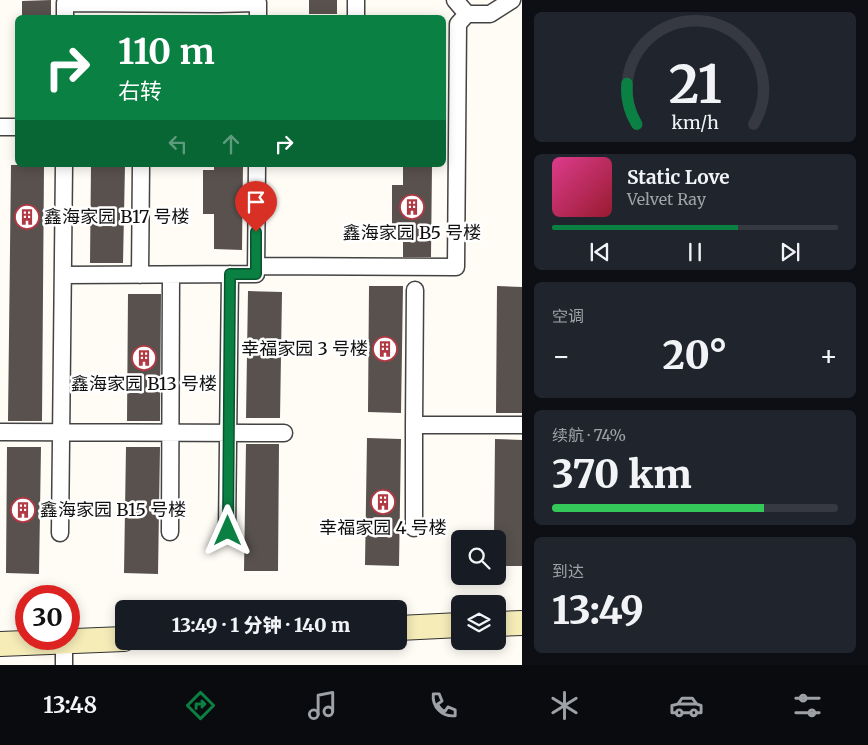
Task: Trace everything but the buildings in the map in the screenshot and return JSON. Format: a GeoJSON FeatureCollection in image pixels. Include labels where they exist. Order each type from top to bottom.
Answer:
{"type":"FeatureCollection","features":[{"type":"Feature","properties":{"kind":"main road"},"geometry":{"type":"LineString","coordinates":[[506,624],[522,623]]}},
{"type":"Feature","properties":{"kind":"main road"},"geometry":{"type":"LineString","coordinates":[[407,628],[451,626]]}},
{"type":"Feature","properties":{"kind":"main road"},"geometry":{"type":"LineString","coordinates":[[80,640],[115,638]]}},
{"type":"Feature","properties":{"kind":"main road"},"geometry":{"type":"LineString","coordinates":[[0,644],[15,643]]}},
{"type":"Feature","properties":{"kind":"street"},"geometry":{"type":"LineString","coordinates":[[356,0],[356,15]]}},
{"type":"Feature","properties":{"kind":"street"},"geometry":{"type":"LineString","coordinates":[[455,0],[467,14]]}},
{"type":"Feature","properties":{"kind":"street"},"geometry":{"type":"LineString","coordinates":[[256,266],[456,267],[458,24],[467,14],[490,14],[512,0]]}},
{"type":"Feature","properties":{"kind":"street"},"geometry":{"type":"LineString","coordinates":[[65,15],[65,3],[141,10],[218,2],[258,3],[258,15]]}},
{"type":"Feature","properties":{"kind":"street"},"geometry":{"type":"LineString","coordinates":[[0,127],[15,127]]}},
{"type":"Feature","properties":{"kind":"street"},"geometry":{"type":"LineString","coordinates":[[60,533],[64,167]]}},
{"type":"Feature","properties":{"kind":"street"},"geometry":{"type":"LineString","coordinates":[[140,274],[141,167]]}},
{"type":"Feature","properties":{"kind":"street"},"geometry":{"type":"LineString","coordinates":[[63,275],[256,274],[257,167]]}},
{"type":"Feature","properties":{"kind":"street"},"geometry":{"type":"LineString","coordinates":[[170,532],[171,274]]}},
{"type":"Feature","properties":{"kind":"street"},"geometry":{"type":"LineString","coordinates":[[228,531],[230,274]]}},
{"type":"Feature","properties":{"kind":"street"},"geometry":{"type":"LineString","coordinates":[[414,528],[415,290]]}},
{"type":"Feature","properties":{"kind":"street"},"geometry":{"type":"LineString","coordinates":[[414,425],[522,425]]}},
{"type":"Feature","properties":{"kind":"street"},"geometry":{"type":"LineString","coordinates":[[0,432],[284,433]]}},
{"type":"Feature","properties":{"kind":"street"},"geometry":{"type":"LineString","coordinates":[[64,650],[64,665]]}},
{"type":"Feature","properties":{"kind":"place","name":"鑫海家园 B5 号楼"},"geometry":{"type":"Point","coordinates":[412,207]}},
{"type":"Feature","properties":{"kind":"place","name":"鑫海家园 B17 号楼"},"geometry":{"type":"Point","coordinates":[27,217]}},
{"type":"Feature","properties":{"kind":"place","name":"幸福家园 3 号楼"},"geometry":{"type":"Point","coordinates":[385,349]}},
{"type":"Feature","properties":{"kind":"place","name":"鑫海家园 B13 号楼"},"geometry":{"type":"Point","coordinates":[144,358]}},
{"type":"Feature","properties":{"kind":"place","name":"幸福家园 4 号楼"},"geometry":{"type":"Point","coordinates":[383,502]}},
{"type":"Feature","properties":{"kind":"place","name":"鑫海家园 B15 号楼"},"geometry":{"type":"Point","coordinates":[23,510]}},
{"type":"Feature","properties":{"kind":"route"},"geometry":{"type":"LineString","coordinates":[[228,531],[230,274],[256,274],[256,232]]}}]}
